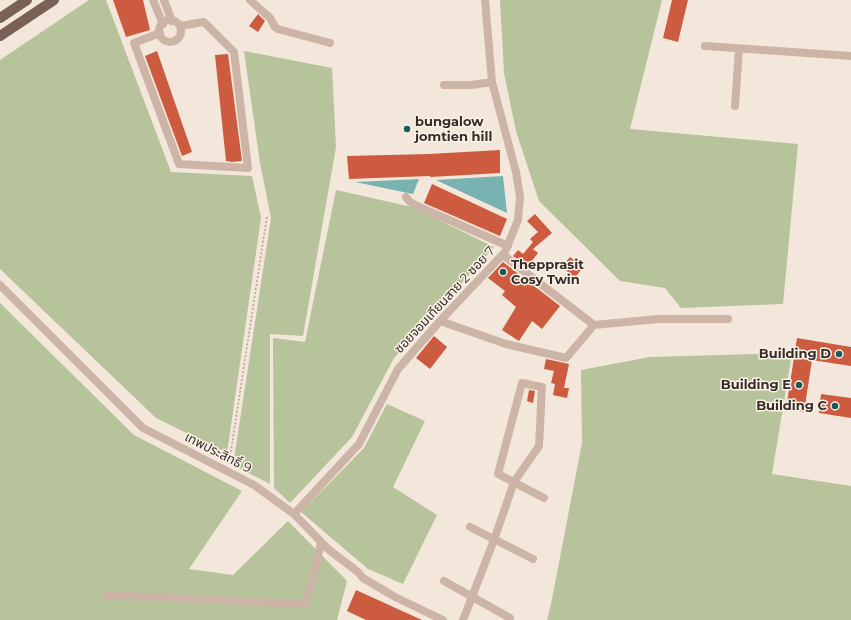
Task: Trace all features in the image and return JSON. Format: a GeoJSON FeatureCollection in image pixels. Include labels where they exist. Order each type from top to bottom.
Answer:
{"type":"FeatureCollection","features":[{"type":"Feature","properties":{"kind":"main road"},"geometry":{"type":"LineString","coordinates":[[0,18],[27,0]]}},
{"type":"Feature","properties":{"kind":"main road"},"geometry":{"type":"LineString","coordinates":[[0,36],[54,0]]}},
{"type":"Feature","properties":{"kind":"street"},"geometry":{"type":"LineString","coordinates":[[153,0],[162,24],[160,34],[165,40],[171,42],[177,40],[180,36],[180,26],[176,22],[172,21],[162,24]]}},
{"type":"Feature","properties":{"kind":"street"},"geometry":{"type":"LineString","coordinates":[[164,0],[172,21]]}},
{"type":"Feature","properties":{"kind":"street"},"geometry":{"type":"LineString","coordinates":[[250,0],[267,14],[275,27],[278,29],[330,43]]}},
{"type":"Feature","properties":{"kind":"street","name":"ซอยจอมเทียนสาย 2 ซอย 7"},"geometry":{"type":"LineString","coordinates":[[294,514],[358,444],[398,369],[440,321],[506,252],[518,220],[520,197],[516,172],[492,82],[485,0]]}},
{"type":"Feature","properties":{"kind":"street"},"geometry":{"type":"LineString","coordinates":[[160,34],[134,43],[179,164],[248,168],[234,52],[204,22],[180,26]]}},
{"type":"Feature","properties":{"kind":"street"},"geometry":{"type":"LineString","coordinates":[[705,46],[851,56]]}},
{"type":"Feature","properties":{"kind":"street"},"geometry":{"type":"LineString","coordinates":[[735,106],[739,48]]}},
{"type":"Feature","properties":{"kind":"street"},"geometry":{"type":"LineString","coordinates":[[444,86],[471,85],[492,82]]}},
{"type":"Feature","properties":{"kind":"street"},"geometry":{"type":"LineString","coordinates":[[406,197],[415,205],[508,246]]}},
{"type":"Feature","properties":{"kind":"street"},"geometry":{"type":"LineString","coordinates":[[502,255],[594,325]]}},
{"type":"Feature","properties":{"kind":"street","name":"เทพประสิทธิ์ 9"},"geometry":{"type":"LineString","coordinates":[[0,285],[143,428],[254,485],[294,514],[328,549],[364,578],[395,597],[443,620]]}},
{"type":"Feature","properties":{"kind":"street"},"geometry":{"type":"LineString","coordinates":[[440,321],[506,344],[566,358],[594,325],[658,318],[728,319]]}},
{"type":"Feature","properties":{"kind":"street"},"geometry":{"type":"LineString","coordinates":[[463,620],[494,540],[514,482],[539,446],[542,387],[522,383],[498,474],[514,482],[544,498]]}},
{"type":"Feature","properties":{"kind":"street"},"geometry":{"type":"LineString","coordinates":[[470,527],[532,559]]}},
{"type":"Feature","properties":{"kind":"street"},"geometry":{"type":"LineString","coordinates":[[107,595],[305,604],[316,567],[321,542]]}},
{"type":"Feature","properties":{"kind":"street"},"geometry":{"type":"LineString","coordinates":[[444,581],[510,618]]}},
{"type":"Feature","properties":{"kind":"path"},"geometry":{"type":"LineString","coordinates":[[228,472],[267,216]]}},
{"type":"Feature","properties":{"kind":"green space"},"geometry":{"type":"Polygon","coordinates":[[[89,0],[106,0],[171,172],[252,176],[261,218],[227,453],[156,418],[0,269],[0,60],[89,0]]]}},
{"type":"Feature","properties":{"kind":"green space"},"geometry":{"type":"Polygon","coordinates":[[[500,0],[662,0],[630,129],[798,144],[783,304],[681,308],[665,288],[620,281],[539,201],[516,131],[504,73],[500,0]]]}},
{"type":"Feature","properties":{"kind":"green space"},"geometry":{"type":"Polygon","coordinates":[[[244,51],[332,68],[336,147],[303,336],[270,334],[270,484],[237,467],[234,459],[271,218],[260,163],[244,51]]]}},
{"type":"Feature","properties":{"kind":"green space"},"geometry":{"type":"Polygon","coordinates":[[[336,190],[412,207],[494,247],[394,358],[352,437],[290,503],[274,488],[273,338],[305,342],[336,190]]]}},
{"type":"Feature","properties":{"kind":"green space"},"geometry":{"type":"Polygon","coordinates":[[[0,303],[134,435],[242,491],[189,569],[233,575],[288,521],[347,581],[337,620],[0,620],[0,303]]]}},
{"type":"Feature","properties":{"kind":"green space"},"geometry":{"type":"Polygon","coordinates":[[[792,353],[772,474],[851,486],[851,620],[547,620],[582,443],[581,370],[650,357],[792,353]]]}},
{"type":"Feature","properties":{"kind":"green space"},"geometry":{"type":"Polygon","coordinates":[[[387,404],[425,421],[393,487],[437,515],[403,584],[368,569],[301,512],[364,448],[387,404]]]}},
{"type":"Feature","properties":{"kind":"water"},"geometry":{"type":"Polygon","coordinates":[[[503,176],[507,213],[436,180],[503,176]]]}},
{"type":"Feature","properties":{"kind":"water"},"geometry":{"type":"Polygon","coordinates":[[[419,179],[413,194],[355,182],[419,179]]]}},
{"type":"Feature","properties":{"kind":"building"},"geometry":{"type":"Polygon","coordinates":[[[113,0],[143,0],[150,30],[126,37],[113,0]]]}},
{"type":"Feature","properties":{"kind":"building"},"geometry":{"type":"Polygon","coordinates":[[[672,0],[688,0],[678,42],[663,38],[672,0]]]}},
{"type":"Feature","properties":{"kind":"building"},"geometry":{"type":"Polygon","coordinates":[[[258,14],[265,21],[258,32],[249,26],[258,14]]]}},
{"type":"Feature","properties":{"kind":"building"},"geometry":{"type":"Polygon","coordinates":[[[157,51],[192,152],[182,156],[145,56],[157,51]]]}},
{"type":"Feature","properties":{"kind":"building"},"geometry":{"type":"Polygon","coordinates":[[[228,54],[242,161],[232,162],[226,161],[215,55],[228,54]]]}},
{"type":"Feature","properties":{"kind":"building"},"geometry":{"type":"Polygon","coordinates":[[[500,150],[500,173],[430,177],[349,179],[347,156],[429,154],[500,150]]]}},
{"type":"Feature","properties":{"kind":"building"},"geometry":{"type":"Polygon","coordinates":[[[432,184],[507,219],[500,236],[424,203],[432,184]]]}},
{"type":"Feature","properties":{"kind":"building"},"geometry":{"type":"Polygon","coordinates":[[[535,214],[552,233],[533,249],[538,253],[527,267],[513,256],[518,250],[523,254],[533,242],[530,239],[538,232],[527,221],[535,214]]]}},
{"type":"Feature","properties":{"kind":"building"},"geometry":{"type":"Polygon","coordinates":[[[570,257],[583,267],[575,278],[562,267],[570,257]]]}},
{"type":"Feature","properties":{"kind":"building"},"geometry":{"type":"Polygon","coordinates":[[[503,262],[560,306],[542,329],[532,321],[519,341],[502,330],[516,307],[502,295],[505,291],[488,278],[503,262]]]}},
{"type":"Feature","properties":{"kind":"building"},"geometry":{"type":"Polygon","coordinates":[[[434,336],[447,347],[430,369],[416,358],[434,336]]]}},
{"type":"Feature","properties":{"kind":"building","name":"Building E"},"geometry":{"type":"Polygon","coordinates":[[[797,338],[851,347],[851,366],[812,360],[804,412],[786,409],[797,338]]]}},
{"type":"Feature","properties":{"kind":"building"},"geometry":{"type":"Polygon","coordinates":[[[546,359],[569,364],[564,388],[569,388],[567,398],[553,395],[555,384],[551,383],[554,371],[544,369],[546,359]]]}},
{"type":"Feature","properties":{"kind":"building"},"geometry":{"type":"Polygon","coordinates":[[[529,390],[535,391],[533,403],[527,401],[529,390]]]}},
{"type":"Feature","properties":{"kind":"building","name":"Building C"},"geometry":{"type":"Polygon","coordinates":[[[821,394],[851,398],[851,418],[819,413],[821,394]]]}},
{"type":"Feature","properties":{"kind":"building"},"geometry":{"type":"Polygon","coordinates":[[[356,590],[422,620],[366,620],[347,611],[356,590]]]}},
{"type":"Feature","properties":{"kind":"place","name":"bungalow jomtien hill"},"geometry":{"type":"Point","coordinates":[407,129]}},
{"type":"Feature","properties":{"kind":"place","name":"Thepprasit Cosy Twin"},"geometry":{"type":"Point","coordinates":[503,272]}},
{"type":"Feature","properties":{"kind":"place","name":"Building D"},"geometry":{"type":"Point","coordinates":[839,354]}},
{"type":"Feature","properties":{"kind":"place","name":"Building E"},"geometry":{"type":"Point","coordinates":[799,385]}},
{"type":"Feature","properties":{"kind":"place","name":"Building C"},"geometry":{"type":"Point","coordinates":[835,406]}}]}
